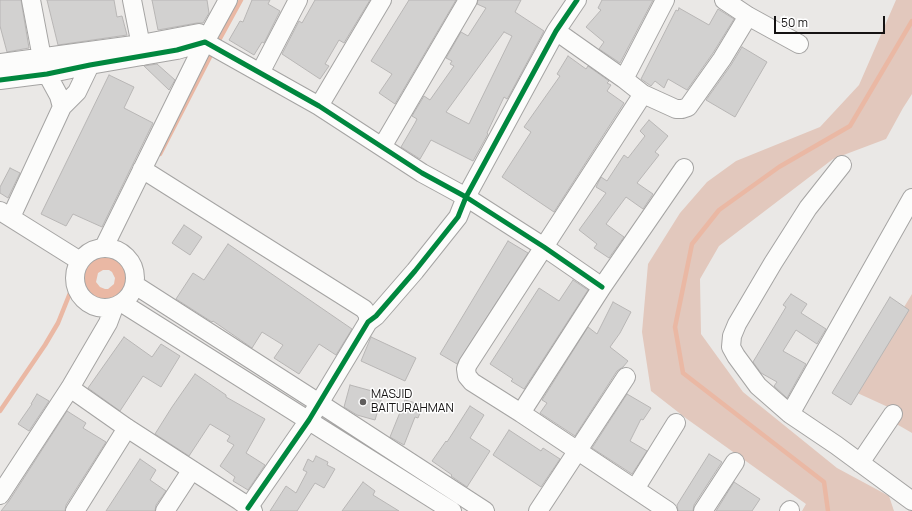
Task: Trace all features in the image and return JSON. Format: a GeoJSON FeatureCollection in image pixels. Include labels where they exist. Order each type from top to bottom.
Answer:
{"type":"FeatureCollection","features":[{"type":"Feature","properties":{"kind":"street"},"geometry":{"type":"LineString","coordinates":[[31,0],[45,66],[59,96],[62,108]]}},
{"type":"Feature","properties":{"kind":"street"},"geometry":{"type":"LineString","coordinates":[[132,0],[142,50]]}},
{"type":"Feature","properties":{"kind":"street"},"geometry":{"type":"LineString","coordinates":[[104,247],[142,169],[211,41],[228,0]]}},
{"type":"Feature","properties":{"kind":"street"},"geometry":{"type":"LineString","coordinates":[[319,106],[382,0]]}},
{"type":"Feature","properties":{"kind":"street"},"geometry":{"type":"LineString","coordinates":[[382,147],[468,0]]}},
{"type":"Feature","properties":{"kind":"street"},"geometry":{"type":"LineString","coordinates":[[70,388],[191,470],[243,508],[309,420],[368,322],[376,316],[410,277],[458,217],[466,197],[556,31],[577,0]]}},
{"type":"Feature","properties":{"kind":"street"},"geometry":{"type":"LineString","coordinates":[[624,78],[665,0]]}},
{"type":"Feature","properties":{"kind":"street"},"geometry":{"type":"LineString","coordinates":[[724,0],[748,16],[799,44]]}},
{"type":"Feature","properties":{"kind":"street"},"geometry":{"type":"LineString","coordinates":[[260,73],[297,1]]}},
{"type":"Feature","properties":{"kind":"street"},"geometry":{"type":"LineString","coordinates":[[556,31],[624,78],[643,94],[676,109],[682,109],[688,107],[722,59],[748,16]]}},
{"type":"Feature","properties":{"kind":"street"},"geometry":{"type":"LineString","coordinates":[[0,80],[45,66],[142,50],[211,41],[260,73],[319,106],[422,173],[466,197],[602,286]]}},
{"type":"Feature","properties":{"kind":"street"},"geometry":{"type":"LineString","coordinates":[[0,64],[45,66],[90,65],[142,50]]}},
{"type":"Feature","properties":{"kind":"street"},"geometry":{"type":"LineString","coordinates":[[80,261],[5,214],[62,108],[77,92],[90,65]]}},
{"type":"Feature","properties":{"kind":"street"},"geometry":{"type":"LineString","coordinates":[[643,94],[466,369],[472,382],[668,511]]}},
{"type":"Feature","properties":{"kind":"street"},"geometry":{"type":"LineString","coordinates":[[842,165],[808,208],[794,229],[737,324],[732,336],[731,347],[758,386],[790,414],[912,500]]}},
{"type":"Feature","properties":{"kind":"street"},"geometry":{"type":"LineString","coordinates":[[521,413],[602,286],[684,168]]}},
{"type":"Feature","properties":{"kind":"street"},"geometry":{"type":"LineString","coordinates":[[142,169],[364,310],[368,315],[368,322]]}},
{"type":"Feature","properties":{"kind":"street"},"geometry":{"type":"LineString","coordinates":[[790,414],[912,198]]}},
{"type":"Feature","properties":{"kind":"street"},"geometry":{"type":"LineString","coordinates":[[0,495],[70,388],[118,305],[130,296],[135,285],[135,271],[129,259],[118,250],[104,247],[95,249],[86,254],[76,269],[75,285],[78,293],[90,305],[102,308],[118,305],[198,351],[452,511]]}},
{"type":"Feature","properties":{"kind":"street"},"geometry":{"type":"LineString","coordinates":[[135,285],[485,511]]}},
{"type":"Feature","properties":{"kind":"street"},"geometry":{"type":"LineString","coordinates":[[198,351],[210,334]]}},
{"type":"Feature","properties":{"kind":"street"},"geometry":{"type":"LineString","coordinates":[[538,511],[626,377]]}},
{"type":"Feature","properties":{"kind":"street"},"geometry":{"type":"LineString","coordinates":[[860,463],[893,414]]}},
{"type":"Feature","properties":{"kind":"street"},"geometry":{"type":"LineString","coordinates":[[635,489],[676,423]]}},
{"type":"Feature","properties":{"kind":"street"},"geometry":{"type":"LineString","coordinates":[[75,511],[127,428]]}},
{"type":"Feature","properties":{"kind":"street"},"geometry":{"type":"LineString","coordinates":[[703,511],[735,462]]}},
{"type":"Feature","properties":{"kind":"street"},"geometry":{"type":"LineString","coordinates":[[165,511],[191,470]]}},
{"type":"Feature","properties":{"kind":"shaded area"},"geometry":{"type":"Polygon","coordinates":[[[896,0],[912,0],[912,94],[886,139],[833,159],[719,246],[700,279],[701,334],[743,392],[837,468],[889,496],[894,511],[802,511],[806,504],[687,419],[651,391],[642,332],[648,264],[680,213],[707,182],[736,161],[820,127],[859,85],[896,0]]]}},
{"type":"Feature","properties":{"kind":"shaded area"},"geometry":{"type":"Polygon","coordinates":[[[99,255],[115,256],[126,267],[129,281],[122,295],[108,302],[94,299],[88,293],[84,287],[82,279],[83,271],[92,259],[99,255]],[[103,270],[98,273],[96,282],[100,287],[105,289],[108,289],[114,284],[115,278],[109,270],[103,270]]]}},
{"type":"Feature","properties":{"kind":"shaded area"},"geometry":{"type":"Polygon","coordinates":[[[912,294],[912,433],[893,422],[899,412],[853,391],[912,294]]]}},
{"type":"Feature","properties":{"kind":"building"},"geometry":{"type":"Polygon","coordinates":[[[0,0],[21,0],[29,48],[7,52],[0,26],[0,0]]]}},
{"type":"Feature","properties":{"kind":"building"},"geometry":{"type":"Polygon","coordinates":[[[47,0],[114,0],[117,17],[122,16],[127,35],[58,45],[47,0]]]}},
{"type":"Feature","properties":{"kind":"building"},"geometry":{"type":"Polygon","coordinates":[[[152,0],[207,0],[209,13],[203,23],[158,30],[152,0]]]}},
{"type":"Feature","properties":{"kind":"building"},"geometry":{"type":"Polygon","coordinates":[[[252,0],[270,0],[268,4],[280,11],[264,43],[262,42],[254,55],[229,40],[240,21],[243,22],[252,0]]]}},
{"type":"Feature","properties":{"kind":"building"},"geometry":{"type":"Polygon","coordinates":[[[315,0],[370,0],[344,43],[339,40],[325,64],[329,66],[320,79],[282,54],[299,21],[302,23],[315,0]]]}},
{"type":"Feature","properties":{"kind":"building"},"geometry":{"type":"Polygon","coordinates":[[[409,0],[456,0],[395,104],[379,93],[392,74],[371,61],[409,0]]]}},
{"type":"Feature","properties":{"kind":"building"},"geometry":{"type":"Polygon","coordinates":[[[478,0],[521,0],[515,12],[544,31],[509,96],[507,99],[504,97],[487,133],[488,134],[473,161],[431,140],[420,159],[401,147],[417,119],[412,116],[424,96],[430,100],[454,66],[450,64],[452,61],[446,58],[461,32],[468,36],[486,8],[477,4],[478,0]],[[504,32],[446,112],[469,124],[512,36],[504,32]]]}},
{"type":"Feature","properties":{"kind":"building"},"geometry":{"type":"Polygon","coordinates":[[[602,0],[653,0],[620,63],[599,49],[604,42],[586,27],[601,10],[598,8],[602,0]]]}},
{"type":"Feature","properties":{"kind":"building"},"geometry":{"type":"Polygon","coordinates":[[[679,8],[709,25],[718,9],[734,19],[713,53],[687,90],[668,79],[664,88],[655,81],[651,86],[641,79],[676,10],[678,11],[679,8]]]}},
{"type":"Feature","properties":{"kind":"building"},"geometry":{"type":"Polygon","coordinates":[[[742,47],[767,62],[735,117],[706,100],[742,47]]]}},
{"type":"Feature","properties":{"kind":"building"},"geometry":{"type":"Polygon","coordinates":[[[568,56],[586,69],[588,66],[609,81],[607,83],[611,85],[607,91],[624,103],[554,212],[502,177],[531,132],[524,127],[560,76],[557,74],[568,56]]]}},
{"type":"Feature","properties":{"kind":"building"},"geometry":{"type":"Polygon","coordinates":[[[157,64],[175,80],[169,90],[144,66],[157,64]]]}},
{"type":"Feature","properties":{"kind":"building"},"geometry":{"type":"Polygon","coordinates":[[[109,75],[134,87],[124,108],[153,123],[102,227],[73,214],[66,226],[41,214],[109,75]]]}},
{"type":"Feature","properties":{"kind":"building"},"geometry":{"type":"Polygon","coordinates":[[[649,120],[668,136],[655,152],[659,155],[637,183],[653,194],[643,209],[626,197],[606,224],[624,237],[609,258],[594,248],[597,244],[579,230],[606,193],[596,187],[601,177],[607,181],[624,155],[628,158],[645,136],[640,131],[649,120]]]}},
{"type":"Feature","properties":{"kind":"building"},"geometry":{"type":"Polygon","coordinates":[[[10,168],[20,173],[8,198],[0,193],[0,187],[10,168]]]}},
{"type":"Feature","properties":{"kind":"building"},"geometry":{"type":"Polygon","coordinates":[[[184,225],[202,237],[190,255],[172,243],[184,225]]]}},
{"type":"Feature","properties":{"kind":"building"},"geometry":{"type":"Polygon","coordinates":[[[508,241],[528,253],[457,364],[440,354],[508,241]]]}},
{"type":"Feature","properties":{"kind":"building"},"geometry":{"type":"Polygon","coordinates":[[[228,244],[352,329],[336,355],[319,344],[299,374],[274,358],[283,345],[262,332],[252,348],[213,321],[212,322],[176,299],[193,273],[204,280],[228,244]]]}},
{"type":"Feature","properties":{"kind":"building"},"geometry":{"type":"Polygon","coordinates":[[[573,280],[588,290],[524,389],[511,381],[513,379],[490,364],[539,288],[559,301],[573,280]]]}},
{"type":"Feature","properties":{"kind":"building"},"geometry":{"type":"Polygon","coordinates":[[[791,294],[807,304],[801,313],[826,329],[817,344],[796,330],[783,351],[806,364],[787,398],[774,386],[777,382],[761,373],[753,362],[786,307],[783,305],[791,294]]]}},
{"type":"Feature","properties":{"kind":"building"},"geometry":{"type":"Polygon","coordinates":[[[890,297],[909,310],[851,405],[832,393],[890,297]]]}},
{"type":"Feature","properties":{"kind":"building"},"geometry":{"type":"Polygon","coordinates":[[[613,302],[631,312],[620,333],[610,347],[628,361],[617,371],[575,436],[540,413],[547,403],[542,400],[588,327],[597,334],[613,302]]]}},
{"type":"Feature","properties":{"kind":"building"},"geometry":{"type":"Polygon","coordinates":[[[124,337],[152,357],[161,344],[180,356],[161,387],[143,376],[120,411],[88,388],[124,337]]]}},
{"type":"Feature","properties":{"kind":"building"},"geometry":{"type":"Polygon","coordinates":[[[371,337],[416,358],[405,381],[361,361],[371,337]]]}},
{"type":"Feature","properties":{"kind":"building"},"geometry":{"type":"Polygon","coordinates":[[[195,374],[226,395],[226,397],[265,419],[246,453],[265,465],[248,490],[233,481],[235,477],[220,466],[234,445],[227,441],[230,436],[210,424],[189,456],[155,434],[195,374]]]}},
{"type":"Feature","properties":{"kind":"building","name":"MASJID BAITURAHMAN"},"geometry":{"type":"Polygon","coordinates":[[[350,385],[383,394],[375,420],[357,415],[344,407],[350,385]]]}},
{"type":"Feature","properties":{"kind":"building"},"geometry":{"type":"Polygon","coordinates":[[[37,394],[49,401],[29,431],[18,424],[37,394]]]}},
{"type":"Feature","properties":{"kind":"building"},"geometry":{"type":"Polygon","coordinates":[[[627,394],[651,408],[643,420],[641,419],[630,441],[647,451],[632,474],[592,448],[627,394]]]}},
{"type":"Feature","properties":{"kind":"building"},"geometry":{"type":"Polygon","coordinates":[[[405,400],[423,405],[418,418],[415,417],[404,445],[390,437],[405,400]]]}},
{"type":"Feature","properties":{"kind":"building"},"geometry":{"type":"Polygon","coordinates":[[[470,406],[484,415],[470,438],[490,451],[467,487],[432,461],[446,441],[447,442],[470,406]]]}},
{"type":"Feature","properties":{"kind":"building"},"geometry":{"type":"Polygon","coordinates":[[[67,411],[86,423],[83,428],[106,442],[66,505],[65,511],[1,511],[9,501],[67,411]]]}},
{"type":"Feature","properties":{"kind":"building"},"geometry":{"type":"Polygon","coordinates":[[[509,430],[541,451],[543,448],[560,459],[541,487],[493,455],[509,430]]]}},
{"type":"Feature","properties":{"kind":"building"},"geometry":{"type":"Polygon","coordinates":[[[709,454],[722,462],[694,505],[693,511],[678,511],[677,505],[709,454]]]}},
{"type":"Feature","properties":{"kind":"building"},"geometry":{"type":"Polygon","coordinates":[[[316,456],[328,462],[327,465],[335,469],[324,488],[315,483],[297,511],[270,511],[286,486],[296,493],[307,472],[303,470],[308,459],[313,462],[316,456]]]}},
{"type":"Feature","properties":{"kind":"building"},"geometry":{"type":"Polygon","coordinates":[[[140,459],[156,470],[150,480],[166,491],[156,505],[155,511],[106,511],[140,459]]]}},
{"type":"Feature","properties":{"kind":"building"},"geometry":{"type":"Polygon","coordinates":[[[363,482],[375,491],[373,495],[399,511],[342,511],[363,482]]]}},
{"type":"Feature","properties":{"kind":"building"},"geometry":{"type":"Polygon","coordinates":[[[734,482],[760,499],[752,511],[716,511],[734,482]]]}},
{"type":"Feature","properties":{"kind":"waterway"},"geometry":{"type":"LineString","coordinates":[[217,44],[241,0]]}},
{"type":"Feature","properties":{"kind":"waterway"},"geometry":{"type":"LineString","coordinates":[[828,511],[824,482],[683,373],[675,327],[692,244],[719,210],[779,167],[850,126],[912,21]]}},
{"type":"Feature","properties":{"kind":"waterway"},"geometry":{"type":"LineString","coordinates":[[160,154],[213,51]]}},
{"type":"Feature","properties":{"kind":"waterway"},"geometry":{"type":"LineString","coordinates":[[0,411],[45,345],[58,323],[72,288]]}},
{"type":"Feature","properties":{"kind":"cycle path"},"geometry":{"type":"LineString","coordinates":[[248,508],[309,420],[368,322],[376,316],[415,271],[458,217],[466,197],[556,31],[577,0]]}},
{"type":"Feature","properties":{"kind":"cycle path"},"geometry":{"type":"LineString","coordinates":[[0,80],[47,74],[177,50],[205,42],[319,106],[422,173],[466,197],[544,247],[602,287]]}},
{"type":"Feature","properties":{"kind":"place","name":"MASJID BAITURAHMAN"},"geometry":{"type":"Point","coordinates":[363,402]}}]}
